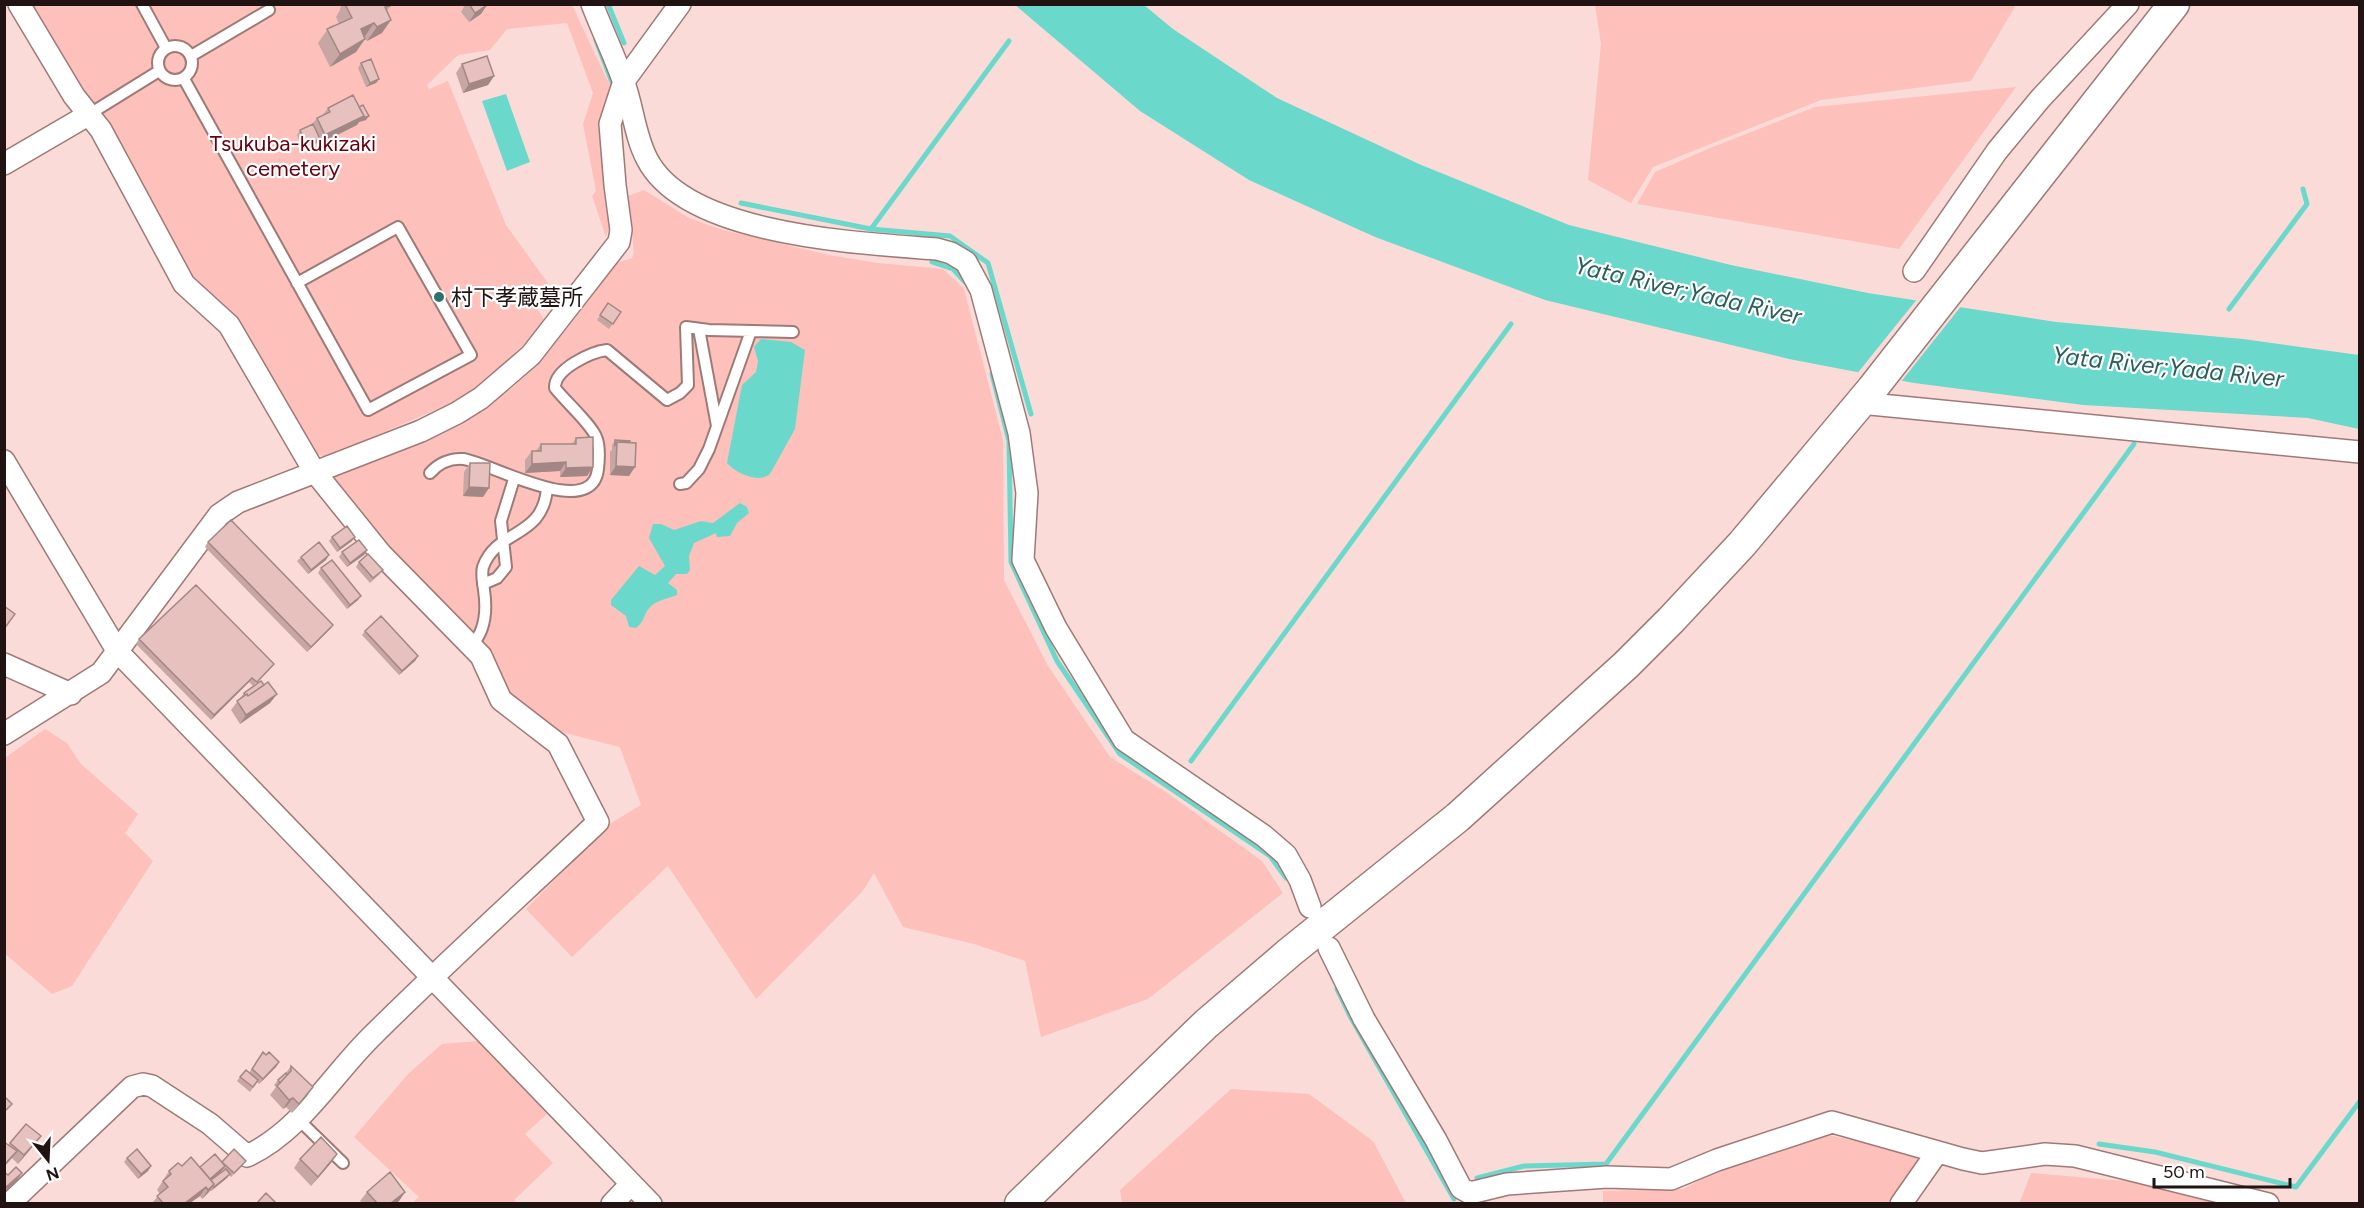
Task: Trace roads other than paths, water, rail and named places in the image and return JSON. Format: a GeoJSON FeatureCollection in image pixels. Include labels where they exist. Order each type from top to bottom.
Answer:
{"type":"FeatureCollection","features":[{"type":"Feature","properties":{"kind":"street"},"geometry":{"type":"LineString","coordinates":[[9,1203],[132,1088],[143,1084],[152,1086],[210,1124],[247,1156],[258,1151],[298,1119],[368,1040],[598,822],[558,744],[501,700],[481,656],[381,554],[314,471],[229,325],[184,284],[101,130],[74,96],[20,4]]}},
{"type":"Feature","properties":{"kind":"street"},"geometry":{"type":"LineString","coordinates":[[592,4],[624,81],[637,133],[647,160],[663,179],[695,203],[753,225],[785,232],[827,241],[937,249],[951,253],[966,262],[981,290],[1019,433],[1027,493],[1023,560],[1056,628],[1124,741],[1264,836],[1286,855],[1300,880],[1310,908]]}},
{"type":"Feature","properties":{"kind":"street"},"geometry":{"type":"LineString","coordinates":[[4,735],[101,673],[219,515],[238,502],[421,431],[457,413],[496,387],[531,355],[619,242],[621,230],[610,124],[624,81],[680,4]]}},
{"type":"Feature","properties":{"kind":"street"},"geometry":{"type":"LineString","coordinates":[[1914,271],[1997,151],[2040,99],[2128,4]]}},
{"type":"Feature","properties":{"kind":"street"},"geometry":{"type":"LineString","coordinates":[[1020,1203],[1206,1024],[1290,952],[1458,817],[1626,665],[1742,544],[1866,396],[2174,4]]}},
{"type":"Feature","properties":{"kind":"street"},"geometry":{"type":"LineString","coordinates":[[4,164],[88,115]]}},
{"type":"Feature","properties":{"kind":"street"},"geometry":{"type":"LineString","coordinates":[[1866,396],[2360,452]]}},
{"type":"Feature","properties":{"kind":"street"},"geometry":{"type":"LineString","coordinates":[[4,461],[118,652],[651,1203]]}},
{"type":"Feature","properties":{"kind":"street"},"geometry":{"type":"LineString","coordinates":[[4,664],[71,694]]}},
{"type":"Feature","properties":{"kind":"street"},"geometry":{"type":"LineString","coordinates":[[1329,948],[1364,1019],[1436,1140],[1461,1188],[1470,1193],[1507,1184],[1607,1177],[1671,1179],[1739,1152],[1832,1122],[1936,1154],[1982,1163],[2045,1154],[2075,1156],[2268,1203]]}},
{"type":"Feature","properties":{"kind":"street"},"geometry":{"type":"LineString","coordinates":[[1901,1203],[1936,1154]]}},
{"type":"Feature","properties":{"kind":"street"},"geometry":{"type":"LineString","coordinates":[[612,1203],[632,1184]]}},
{"type":"Feature","properties":{"kind":"lane"},"geometry":{"type":"LineString","coordinates":[[142,4],[166,48]]}},
{"type":"Feature","properties":{"kind":"lane"},"geometry":{"type":"LineString","coordinates":[[191,56],[268,10]]}},
{"type":"Feature","properties":{"kind":"lane"},"geometry":{"type":"LineString","coordinates":[[178,46],[191,56],[191,71],[184,79],[167,79],[159,71],[159,56],[166,48],[178,46]]}},
{"type":"Feature","properties":{"kind":"lane"},"geometry":{"type":"LineString","coordinates":[[88,115],[159,71]]}},
{"type":"Feature","properties":{"kind":"lane"},"geometry":{"type":"LineString","coordinates":[[184,79],[297,283],[368,410],[471,355],[398,227],[297,283]]}},
{"type":"Feature","properties":{"kind":"lane"},"geometry":{"type":"LineString","coordinates":[[430,473],[444,463],[464,459],[514,479],[547,488],[569,490],[590,485],[597,477],[596,436],[555,388],[555,381],[560,373],[597,352],[607,350],[667,400],[680,393],[688,385],[686,327],[794,332]]}},
{"type":"Feature","properties":{"kind":"lane"},"geometry":{"type":"LineString","coordinates":[[699,329],[717,426]]}},
{"type":"Feature","properties":{"kind":"lane"},"geometry":{"type":"LineString","coordinates":[[680,484],[686,483],[699,469],[751,331]]}},
{"type":"Feature","properties":{"kind":"lane"},"geometry":{"type":"LineString","coordinates":[[483,584],[497,578],[506,567],[502,515],[514,479]]}},
{"type":"Feature","properties":{"kind":"lane"},"geometry":{"type":"LineString","coordinates":[[471,646],[479,637],[483,627],[483,568],[489,556],[504,541],[534,522],[543,509],[547,488]]}},
{"type":"Feature","properties":{"kind":"lane"},"geometry":{"type":"LineString","coordinates":[[298,1119],[343,1163]]}},
{"type":"Feature","properties":{"kind":"water","name":"Yata River;Yada River"},"geometry":{"type":"Polygon","coordinates":[[[1015,5],[1144,5],[1173,29],[1277,98],[1419,164],[1569,225],[1731,265],[1868,293],[2056,322],[2243,339],[2359,355],[2359,429],[2308,418],[2083,405],[1914,383],[1789,359],[1545,300],[1375,237],[1249,180],[1140,111],[1015,5]]]}},
{"type":"Feature","properties":{"kind":"water"},"geometry":{"type":"Polygon","coordinates":[[[506,94],[530,162],[507,171],[482,101],[506,94]]]}},
{"type":"Feature","properties":{"kind":"water"},"geometry":{"type":"Polygon","coordinates":[[[761,339],[791,342],[805,350],[795,429],[770,474],[753,478],[741,474],[727,463],[742,385],[756,372],[758,361],[754,347],[761,339]]]}},
{"type":"Feature","properties":{"kind":"water"},"geometry":{"type":"Polygon","coordinates":[[[740,503],[747,507],[749,513],[737,523],[730,536],[717,537],[716,533],[694,543],[689,556],[690,570],[687,574],[676,574],[668,583],[677,590],[677,595],[653,605],[636,628],[629,627],[626,616],[611,605],[611,600],[639,566],[655,575],[665,566],[649,538],[653,524],[661,524],[674,530],[701,521],[713,523],[740,503]]]}},
{"type":"Feature","properties":{"kind":"waterway"},"geometry":{"type":"LineString","coordinates":[[608,4],[624,43]]}},
{"type":"Feature","properties":{"kind":"waterway"},"geometry":{"type":"LineString","coordinates":[[596,40],[613,85]]}},
{"type":"Feature","properties":{"kind":"waterway"},"geometry":{"type":"LineString","coordinates":[[871,229],[1009,41]]}},
{"type":"Feature","properties":{"kind":"waterway"},"geometry":{"type":"LineString","coordinates":[[2229,309],[2307,204],[2303,189]]}},
{"type":"Feature","properties":{"kind":"waterway"},"geometry":{"type":"LineString","coordinates":[[741,203],[871,229],[950,236],[988,263],[1031,414]]}},
{"type":"Feature","properties":{"kind":"waterway"},"geometry":{"type":"LineString","coordinates":[[932,262],[953,269],[965,282]]}},
{"type":"Feature","properties":{"kind":"waterway"},"geometry":{"type":"LineString","coordinates":[[1191,761],[1511,324]]}},
{"type":"Feature","properties":{"kind":"waterway"},"geometry":{"type":"LineString","coordinates":[[992,374],[1009,441],[1011,562],[1057,661],[1120,754],[1270,856],[1286,878]]}},
{"type":"Feature","properties":{"kind":"waterway"},"geometry":{"type":"LineString","coordinates":[[1477,1178],[1524,1166],[1606,1164],[2134,444]]}},
{"type":"Feature","properties":{"kind":"waterway"},"geometry":{"type":"LineString","coordinates":[[1337,989],[1454,1199]]}},
{"type":"Feature","properties":{"kind":"waterway"},"geometry":{"type":"LineString","coordinates":[[2099,1144],[2155,1152],[2296,1187],[2360,1101]]}},
{"type":"Feature","properties":{"kind":"place","name":"村下孝蔵墓所"},"geometry":{"type":"Point","coordinates":[439,297]}},
{"type":"Feature","properties":{"kind":"park label","name":"Tsukuba-kukizaki cemetery"},"geometry":{"type":"Point","coordinates":[293,156]}}]}
